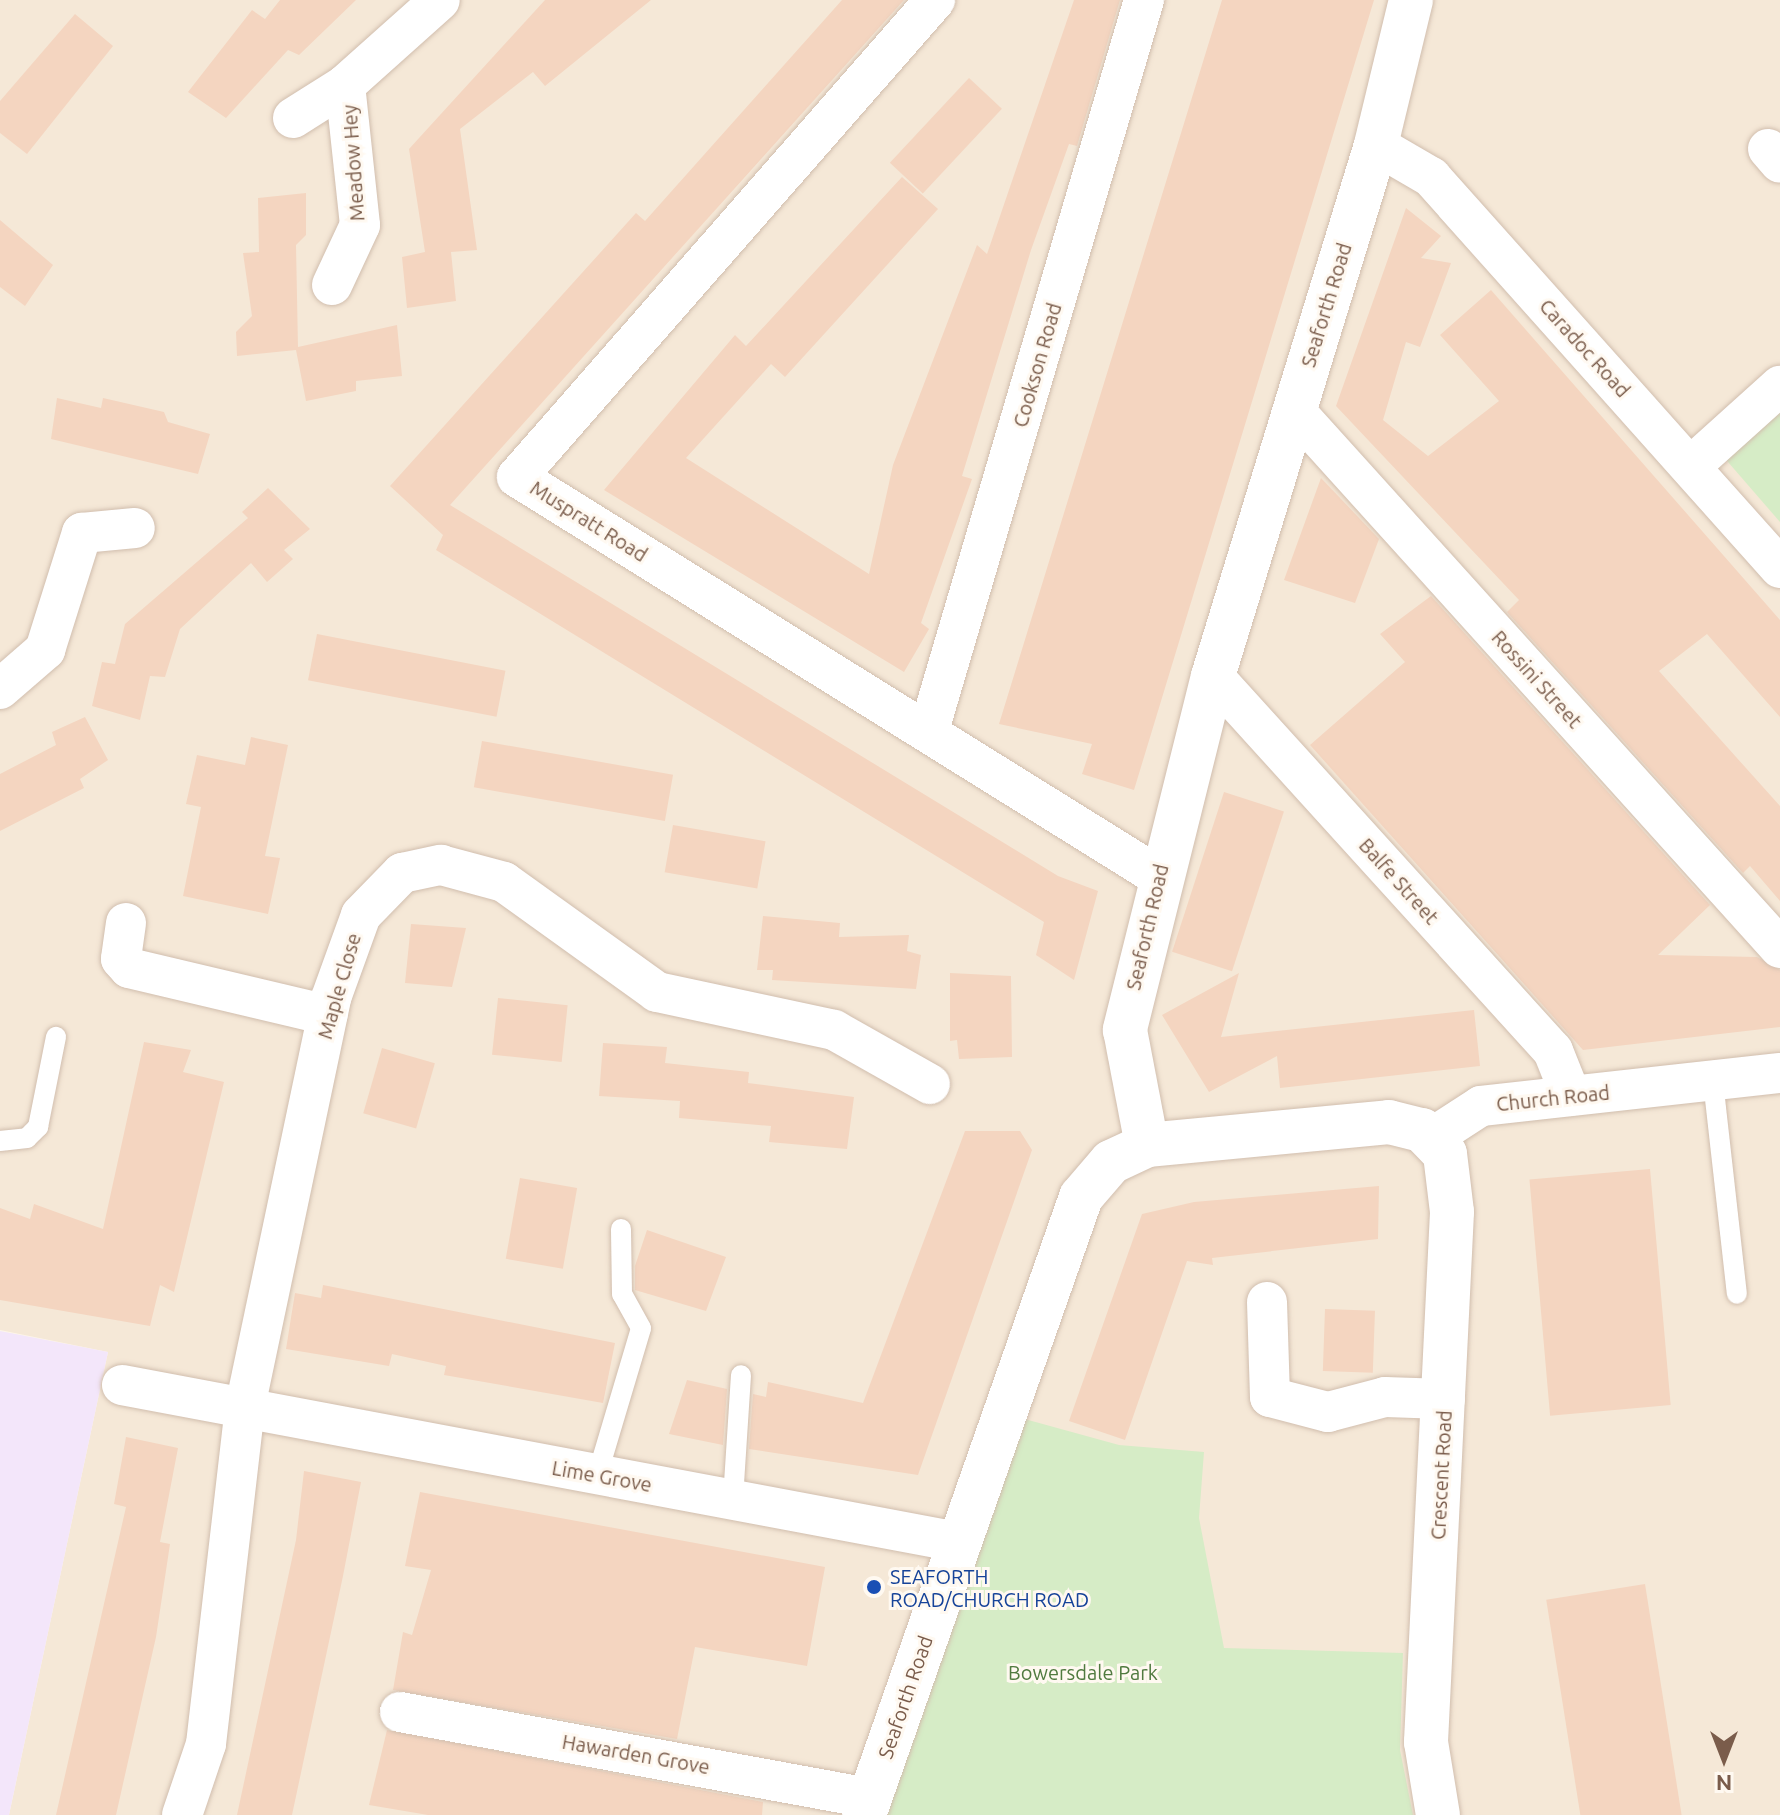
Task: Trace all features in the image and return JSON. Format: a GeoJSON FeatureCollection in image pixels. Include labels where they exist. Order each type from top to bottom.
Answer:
{"type":"FeatureCollection","features":[{"type":"Feature","properties":{"kind":"main road","name":"Seaforth Road"},"geometry":{"type":"LineString","coordinates":[[867,1806],[1081,1197],[1111,1162],[1147,1145],[1125,1030],[1158,876],[1213,676],[1376,145],[1411,0]]}},
{"type":"Feature","properties":{"kind":"main road"},"geometry":{"type":"LineString","coordinates":[[1147,1145],[1367,1122],[1406,1124],[1433,1137]]}},
{"type":"Feature","properties":{"kind":"main road","name":"Crescent Road"},"geometry":{"type":"LineString","coordinates":[[1433,1137],[1448,1167],[1452,1212],[1426,1742],[1438,1815]]}},
{"type":"Feature","properties":{"kind":"street","name":"Meadow Hey"},"geometry":{"type":"LineString","coordinates":[[293,118],[345,85],[440,0]]}},
{"type":"Feature","properties":{"kind":"street","name":"Muspratt Road"},"geometry":{"type":"LineString","coordinates":[[935,0],[517,477],[929,730],[1158,876]]}},
{"type":"Feature","properties":{"kind":"street","name":"Cookson Road"},"geometry":{"type":"LineString","coordinates":[[929,730],[1144,0]]}},
{"type":"Feature","properties":{"kind":"street","name":"Meadow Hey"},"geometry":{"type":"LineString","coordinates":[[332,285],[360,225],[345,85]]}},
{"type":"Feature","properties":{"kind":"street","name":"Caradoc Road"},"geometry":{"type":"LineString","coordinates":[[1376,145],[1431,177],[1780,568]]}},
{"type":"Feature","properties":{"kind":"street"},"geometry":{"type":"LineString","coordinates":[[1691,466],[1780,386]]}},
{"type":"Feature","properties":{"kind":"street","name":"Rossini Street"},"geometry":{"type":"LineString","coordinates":[[1294,410],[1780,948]]}},
{"type":"Feature","properties":{"kind":"street"},"geometry":{"type":"LineString","coordinates":[[0,689],[45,650],[82,533],[135,528]]}},
{"type":"Feature","properties":{"kind":"street","name":"Balfe Street"},"geometry":{"type":"LineString","coordinates":[[1213,676],[1553,1051],[1571,1096]]}},
{"type":"Feature","properties":{"kind":"street","name":"Maple Close"},"geometry":{"type":"LineString","coordinates":[[245,1407],[328,1015],[361,915],[402,873],[441,865],[504,882],[657,992],[834,1030],[930,1084]]}},
{"type":"Feature","properties":{"kind":"street"},"geometry":{"type":"LineString","coordinates":[[126,923],[121,959],[129,968],[328,1015]]}},
{"type":"Feature","properties":{"kind":"street","name":"Church Road"},"geometry":{"type":"LineString","coordinates":[[1433,1137],[1481,1106],[1780,1073]]}},
{"type":"Feature","properties":{"kind":"street"},"geometry":{"type":"LineString","coordinates":[[1267,1302],[1270,1397],[1328,1412],[1385,1397],[1445,1399]]}},
{"type":"Feature","properties":{"kind":"street","name":"Lime Grove"},"geometry":{"type":"LineString","coordinates":[[122,1385],[958,1542]]}},
{"type":"Feature","properties":{"kind":"street"},"geometry":{"type":"LineString","coordinates":[[182,1815],[206,1744],[245,1407]]}},
{"type":"Feature","properties":{"kind":"street","name":"Hawarden Grove"},"geometry":{"type":"LineString","coordinates":[[400,1712],[867,1806]]}},
{"type":"Feature","properties":{"kind":"lane"},"geometry":{"type":"LineString","coordinates":[[0,1141],[27,1138],[38,1127],[56,1037]]}},
{"type":"Feature","properties":{"kind":"lane"},"geometry":{"type":"LineString","coordinates":[[1713,1081],[1737,1294]]}},
{"type":"Feature","properties":{"kind":"lane"},"geometry":{"type":"LineString","coordinates":[[597,1476],[641,1328],[622,1294],[621,1229]]}},
{"type":"Feature","properties":{"kind":"lane"},"geometry":{"type":"LineString","coordinates":[[733,1499],[741,1375]]}},
{"type":"Feature","properties":{"kind":"shaded area"},"geometry":{"type":"Polygon","coordinates":[[[0,0],[1780,0],[1780,1815],[9,1815],[108,1352],[0,1330],[0,0]]]}},
{"type":"Feature","properties":{"kind":"shaded area"},"geometry":{"type":"Polygon","coordinates":[[[0,1331],[108,1352],[9,1815],[0,1815],[0,1331]]]}},
{"type":"Feature","properties":{"kind":"green space"},"geometry":{"type":"Polygon","coordinates":[[[1780,391],[1780,522],[1715,447],[1780,391]]]}},
{"type":"Feature","properties":{"kind":"green space","name":"Bowersdale Park"},"geometry":{"type":"Polygon","coordinates":[[[1021,1418],[1119,1445],[1204,1452],[1199,1518],[1224,1648],[1403,1653],[1400,1750],[1413,1815],[880,1815],[1021,1418]]]}},
{"type":"Feature","properties":{"kind":"building"},"geometry":{"type":"Polygon","coordinates":[[[280,0],[356,0],[299,55],[288,50],[226,118],[188,92],[252,10],[265,19],[280,0]]]}},
{"type":"Feature","properties":{"kind":"building"},"geometry":{"type":"Polygon","coordinates":[[[545,0],[651,0],[545,86],[533,72],[460,129],[477,250],[451,252],[456,301],[407,308],[402,257],[425,252],[409,149],[545,0]]]}},
{"type":"Feature","properties":{"kind":"building"},"geometry":{"type":"Polygon","coordinates":[[[842,0],[904,0],[450,505],[1058,876],[1098,891],[1074,980],[1036,955],[1044,922],[436,550],[443,535],[390,486],[636,213],[645,221],[842,0]]]}},
{"type":"Feature","properties":{"kind":"building"},"geometry":{"type":"Polygon","coordinates":[[[1074,0],[1120,0],[1077,146],[1069,144],[1031,250],[962,476],[972,479],[921,623],[929,629],[904,672],[604,490],[735,335],[746,346],[902,177],[938,209],[785,377],[771,364],[686,458],[869,574],[893,465],[977,245],[987,254],[1074,0]]]}},
{"type":"Feature","properties":{"kind":"building"},"geometry":{"type":"Polygon","coordinates":[[[1222,0],[1374,0],[1134,790],[1082,774],[1092,744],[999,724],[1222,0]]]}},
{"type":"Feature","properties":{"kind":"building"},"geometry":{"type":"Polygon","coordinates":[[[75,14],[113,46],[27,154],[0,133],[0,101],[75,14]]]}},
{"type":"Feature","properties":{"kind":"building"},"geometry":{"type":"Polygon","coordinates":[[[969,78],[1002,109],[923,194],[890,163],[969,78]]]}},
{"type":"Feature","properties":{"kind":"building"},"geometry":{"type":"Polygon","coordinates":[[[306,193],[306,235],[296,245],[298,347],[397,325],[402,376],[356,381],[356,391],[306,401],[296,350],[237,356],[236,332],[252,316],[243,253],[259,252],[258,198],[306,193]]]}},
{"type":"Feature","properties":{"kind":"building"},"geometry":{"type":"Polygon","coordinates":[[[1406,208],[1441,236],[1421,258],[1451,263],[1420,347],[1406,342],[1383,420],[1428,456],[1499,401],[1440,335],[1491,290],[1780,620],[1780,717],[1707,634],[1659,671],[1780,806],[1780,901],[1750,866],[1743,873],[1507,612],[1519,600],[1336,406],[1406,208]]]}},
{"type":"Feature","properties":{"kind":"building"},"geometry":{"type":"Polygon","coordinates":[[[0,220],[53,265],[25,306],[0,287],[0,220]]]}},
{"type":"Feature","properties":{"kind":"building"},"geometry":{"type":"Polygon","coordinates":[[[57,398],[101,408],[103,398],[164,412],[168,422],[210,434],[198,474],[51,439],[57,398]]]}},
{"type":"Feature","properties":{"kind":"building"},"geometry":{"type":"Polygon","coordinates":[[[1321,478],[1379,539],[1355,603],[1284,580],[1321,478]]]}},
{"type":"Feature","properties":{"kind":"building"},"geometry":{"type":"Polygon","coordinates":[[[268,488],[310,529],[284,550],[293,559],[267,582],[251,563],[180,629],[165,677],[150,676],[140,720],[92,706],[102,662],[115,664],[125,624],[248,518],[242,512],[268,488]]]}},
{"type":"Feature","properties":{"kind":"building"},"geometry":{"type":"Polygon","coordinates":[[[1431,596],[1710,905],[1658,955],[1757,957],[1780,970],[1780,1027],[1583,1050],[1310,745],[1405,662],[1380,634],[1431,596]]]}},
{"type":"Feature","properties":{"kind":"building"},"geometry":{"type":"Polygon","coordinates":[[[317,634],[505,671],[497,717],[308,680],[317,634]]]}},
{"type":"Feature","properties":{"kind":"building"},"geometry":{"type":"Polygon","coordinates":[[[85,717],[108,760],[80,779],[84,788],[0,831],[0,774],[56,745],[52,732],[85,717]]]}},
{"type":"Feature","properties":{"kind":"building"},"geometry":{"type":"Polygon","coordinates":[[[251,737],[288,745],[265,856],[280,858],[268,914],[183,896],[201,807],[186,804],[197,755],[245,765],[251,737]]]}},
{"type":"Feature","properties":{"kind":"building"},"geometry":{"type":"Polygon","coordinates":[[[482,741],[673,775],[665,821],[474,787],[482,741]]]}},
{"type":"Feature","properties":{"kind":"building"},"geometry":{"type":"Polygon","coordinates":[[[1224,792],[1284,811],[1232,971],[1172,952],[1224,792]]]}},
{"type":"Feature","properties":{"kind":"building"},"geometry":{"type":"Polygon","coordinates":[[[673,825],[766,841],[757,889],[665,872],[673,825]]]}},
{"type":"Feature","properties":{"kind":"building"},"geometry":{"type":"Polygon","coordinates":[[[763,916],[840,923],[839,937],[909,935],[907,951],[921,955],[916,989],[772,980],[773,970],[757,970],[763,916]]]}},
{"type":"Feature","properties":{"kind":"building"},"geometry":{"type":"Polygon","coordinates":[[[411,924],[466,928],[452,987],[405,983],[411,924]]]}},
{"type":"Feature","properties":{"kind":"building"},"geometry":{"type":"Polygon","coordinates":[[[950,973],[1011,976],[1012,1057],[959,1059],[957,1040],[950,1041],[950,973]]]}},
{"type":"Feature","properties":{"kind":"building"},"geometry":{"type":"Polygon","coordinates":[[[1239,973],[1221,1037],[1474,1010],[1480,1066],[1280,1088],[1277,1056],[1209,1092],[1162,1015],[1239,973]]]}},
{"type":"Feature","properties":{"kind":"building"},"geometry":{"type":"Polygon","coordinates":[[[498,998],[568,1005],[562,1062],[492,1055],[498,998]]]}},
{"type":"Feature","properties":{"kind":"building"},"geometry":{"type":"Polygon","coordinates":[[[144,1042],[191,1050],[183,1072],[224,1082],[174,1292],[160,1285],[150,1326],[0,1300],[0,1208],[30,1219],[34,1204],[103,1229],[144,1042]]]}},
{"type":"Feature","properties":{"kind":"building"},"geometry":{"type":"Polygon","coordinates":[[[603,1043],[667,1047],[665,1063],[749,1072],[748,1083],[854,1097],[847,1149],[769,1142],[771,1126],[679,1118],[680,1101],[599,1096],[603,1043]]]}},
{"type":"Feature","properties":{"kind":"building"},"geometry":{"type":"Polygon","coordinates":[[[382,1048],[435,1063],[416,1129],[363,1113],[382,1048]]]}},
{"type":"Feature","properties":{"kind":"building"},"geometry":{"type":"Polygon","coordinates":[[[965,1131],[1020,1131],[1032,1150],[918,1475],[749,1449],[753,1394],[766,1397],[768,1382],[863,1403],[965,1131]]]}},
{"type":"Feature","properties":{"kind":"building"},"geometry":{"type":"Polygon","coordinates":[[[1650,1169],[1671,1405],[1550,1416],[1529,1180],[1650,1169]]]}},
{"type":"Feature","properties":{"kind":"building"},"geometry":{"type":"Polygon","coordinates":[[[520,1178],[577,1188],[563,1269],[506,1259],[520,1178]]]}},
{"type":"Feature","properties":{"kind":"building"},"geometry":{"type":"Polygon","coordinates":[[[1379,1186],[1378,1239],[1212,1258],[1213,1265],[1187,1261],[1125,1440],[1069,1421],[1142,1214],[1194,1202],[1379,1186]]]}},
{"type":"Feature","properties":{"kind":"building"},"geometry":{"type":"Polygon","coordinates":[[[647,1230],[726,1257],[706,1311],[635,1290],[635,1266],[647,1230]]]}},
{"type":"Feature","properties":{"kind":"building"},"geometry":{"type":"Polygon","coordinates":[[[323,1285],[615,1343],[603,1403],[444,1375],[446,1366],[392,1354],[389,1366],[286,1349],[295,1293],[321,1298],[323,1285]]]}},
{"type":"Feature","properties":{"kind":"building"},"geometry":{"type":"Polygon","coordinates":[[[1325,1309],[1375,1311],[1373,1373],[1323,1371],[1325,1309]]]}},
{"type":"Feature","properties":{"kind":"building"},"geometry":{"type":"Polygon","coordinates":[[[687,1380],[727,1389],[723,1445],[669,1434],[687,1380]]]}},
{"type":"Feature","properties":{"kind":"building"},"geometry":{"type":"Polygon","coordinates":[[[126,1437],[178,1448],[160,1542],[170,1544],[156,1637],[116,1815],[56,1815],[126,1507],[114,1504],[126,1437]]]}},
{"type":"Feature","properties":{"kind":"building"},"geometry":{"type":"Polygon","coordinates":[[[304,1471],[361,1482],[343,1576],[292,1815],[237,1815],[296,1540],[304,1471]]]}},
{"type":"Feature","properties":{"kind":"building"},"geometry":{"type":"Polygon","coordinates":[[[420,1492],[825,1567],[807,1666],[695,1647],[677,1739],[393,1690],[403,1632],[412,1635],[431,1570],[405,1566],[420,1492]]]}},
{"type":"Feature","properties":{"kind":"building"},"geometry":{"type":"Polygon","coordinates":[[[1645,1584],[1682,1815],[1580,1815],[1546,1600],[1645,1584]]]}},
{"type":"Feature","properties":{"kind":"building"},"geometry":{"type":"Polygon","coordinates":[[[387,1730],[763,1802],[762,1815],[428,1815],[369,1805],[387,1730]]]}},
{"type":"Feature","properties":{"kind":"place","name":"SEAFORTH ROAD/CHURCH ROAD"},"geometry":{"type":"Point","coordinates":[874,1587]}}]}
